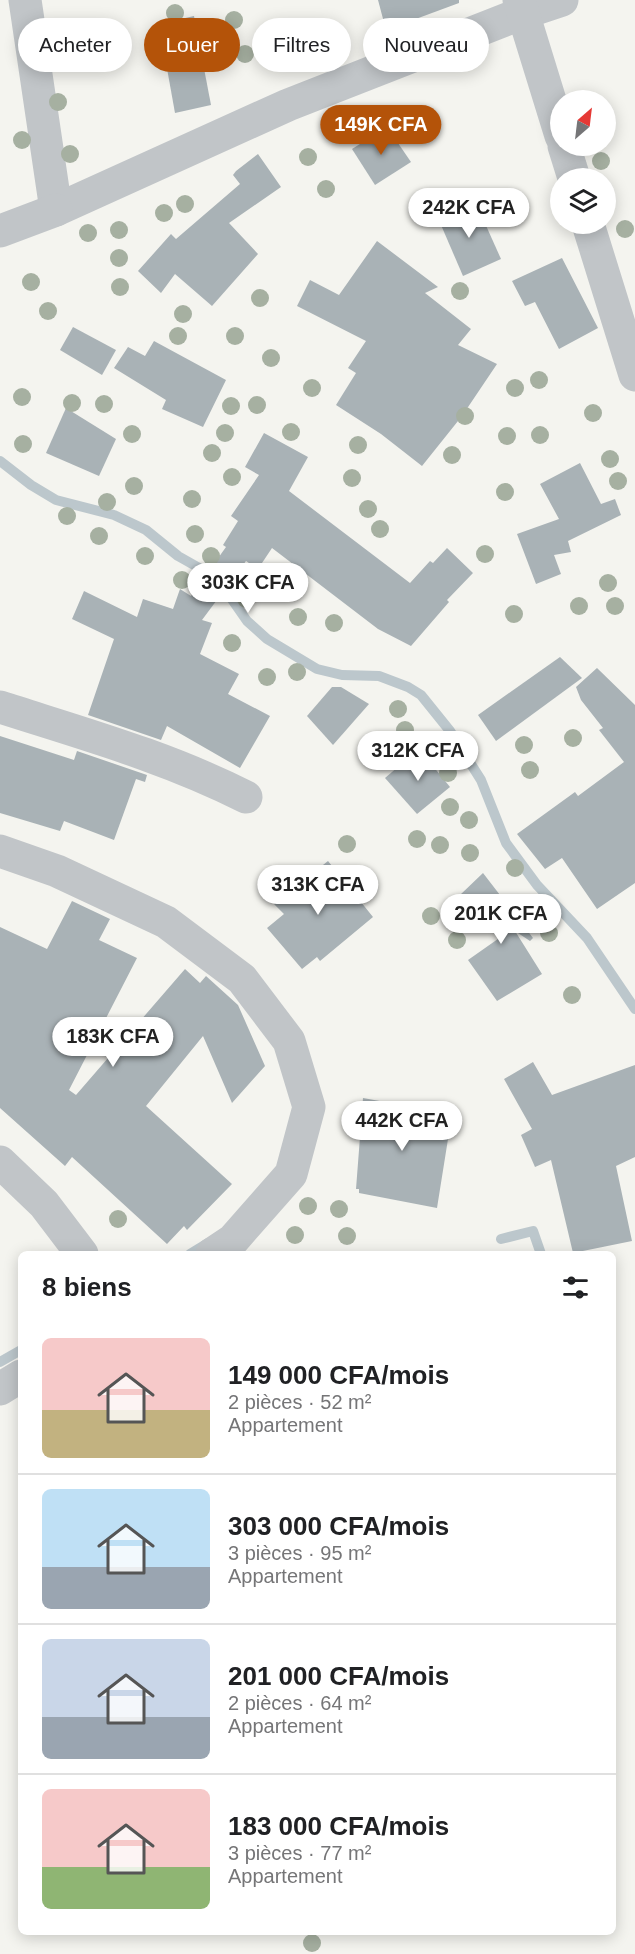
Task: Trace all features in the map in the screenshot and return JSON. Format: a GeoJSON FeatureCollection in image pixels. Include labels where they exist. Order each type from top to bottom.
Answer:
{"type":"FeatureCollection","features":[{"type":"Feature","properties":{"kind":"street"},"geometry":{"type":"LineString","coordinates":[[26,0],[56,210]]}},
{"type":"Feature","properties":{"kind":"street"},"geometry":{"type":"LineString","coordinates":[[0,231],[56,210],[288,105],[521,6],[562,0]]}},
{"type":"Feature","properties":{"kind":"street"},"geometry":{"type":"LineString","coordinates":[[521,6],[550,100]]}},
{"type":"Feature","properties":{"kind":"street"},"geometry":{"type":"LineString","coordinates":[[591,234],[635,375]]}},
{"type":"Feature","properties":{"kind":"street"},"geometry":{"type":"LineString","coordinates":[[0,707],[151,754],[196,771],[246,797]]}},
{"type":"Feature","properties":{"kind":"street"},"geometry":{"type":"LineString","coordinates":[[0,851],[57,871],[166,922],[242,979],[289,1041],[309,1107],[291,1174],[233,1240],[216,1251]]}},
{"type":"Feature","properties":{"kind":"street"},"geometry":{"type":"LineString","coordinates":[[0,1162],[44,1204],[80,1251]]}},
{"type":"Feature","properties":{"kind":"street"},"geometry":{"type":"LineString","coordinates":[[0,1389],[18,1378]]}},
{"type":"Feature","properties":{"kind":"building"},"geometry":{"type":"Polygon","coordinates":[[[378,0],[459,0],[459,3],[418,18],[383,18],[378,0]]]}},
{"type":"Feature","properties":{"kind":"building"},"geometry":{"type":"Polygon","coordinates":[[[168,72],[205,72],[211,105],[175,113],[168,72]]]}},
{"type":"Feature","properties":{"kind":"building"},"geometry":{"type":"Polygon","coordinates":[[[387,127],[411,162],[375,185],[352,149],[387,127]]]}},
{"type":"Feature","properties":{"kind":"building"},"geometry":{"type":"Polygon","coordinates":[[[258,154],[281,187],[229,223],[258,254],[212,306],[175,274],[161,293],[138,271],[171,234],[176,239],[240,184],[233,175],[258,154]]]}},
{"type":"Feature","properties":{"kind":"building"},"geometry":{"type":"Polygon","coordinates":[[[475,201],[501,259],[463,276],[438,218],[475,201]]]}},
{"type":"Feature","properties":{"kind":"building"},"geometry":{"type":"Polygon","coordinates":[[[377,241],[438,287],[425,293],[471,329],[458,345],[497,364],[462,416],[422,466],[381,434],[336,405],[356,373],[348,368],[366,341],[297,306],[310,280],[339,295],[377,241]]]}},
{"type":"Feature","properties":{"kind":"building"},"geometry":{"type":"Polygon","coordinates":[[[562,258],[598,328],[559,349],[535,302],[525,306],[512,281],[562,258]]]}},
{"type":"Feature","properties":{"kind":"building"},"geometry":{"type":"Polygon","coordinates":[[[73,327],[116,350],[102,375],[60,350],[73,327]]]}},
{"type":"Feature","properties":{"kind":"building"},"geometry":{"type":"Polygon","coordinates":[[[154,341],[226,380],[203,427],[162,409],[166,400],[114,368],[128,347],[145,356],[154,341]]]}},
{"type":"Feature","properties":{"kind":"building"},"geometry":{"type":"Polygon","coordinates":[[[66,408],[116,439],[99,476],[46,453],[66,408]]]}},
{"type":"Feature","properties":{"kind":"building"},"geometry":{"type":"Polygon","coordinates":[[[264,433],[308,457],[289,491],[410,583],[430,561],[433,563],[447,548],[473,573],[447,600],[449,602],[411,646],[378,629],[272,548],[258,569],[246,561],[202,620],[212,623],[200,654],[239,674],[228,694],[270,716],[240,768],[167,726],[161,740],[88,715],[114,639],[72,619],[84,591],[137,617],[143,599],[173,609],[180,589],[191,596],[226,547],[223,545],[238,521],[231,516],[259,475],[245,467],[264,433]]]}},
{"type":"Feature","properties":{"kind":"building"},"geometry":{"type":"Polygon","coordinates":[[[580,463],[601,504],[615,499],[621,515],[568,541],[571,552],[554,555],[561,574],[536,584],[517,534],[559,519],[540,484],[580,463]]]}},
{"type":"Feature","properties":{"kind":"building"},"geometry":{"type":"Polygon","coordinates":[[[560,657],[582,678],[496,741],[478,715],[560,657]]]}},
{"type":"Feature","properties":{"kind":"building"},"geometry":{"type":"Polygon","coordinates":[[[597,668],[635,705],[635,883],[597,909],[562,858],[545,869],[517,834],[575,792],[578,796],[624,762],[599,730],[603,728],[581,700],[576,687],[597,668]]]}},
{"type":"Feature","properties":{"kind":"building"},"geometry":{"type":"Polygon","coordinates":[[[332,687],[341,687],[369,704],[333,745],[307,716],[332,687]]]}},
{"type":"Feature","properties":{"kind":"building"},"geometry":{"type":"Polygon","coordinates":[[[0,736],[74,760],[77,751],[147,775],[145,782],[136,779],[114,840],[64,821],[60,831],[0,813],[0,736]]]}},
{"type":"Feature","properties":{"kind":"building"},"geometry":{"type":"Polygon","coordinates":[[[419,749],[450,787],[417,814],[385,778],[419,749]]]}},
{"type":"Feature","properties":{"kind":"building"},"geometry":{"type":"Polygon","coordinates":[[[328,861],[373,917],[320,961],[317,957],[302,969],[267,928],[284,914],[274,904],[328,861]]]}},
{"type":"Feature","properties":{"kind":"building"},"geometry":{"type":"Polygon","coordinates":[[[483,873],[533,938],[530,941],[515,931],[542,974],[497,1001],[468,960],[512,929],[460,895],[483,873]]]}},
{"type":"Feature","properties":{"kind":"building"},"geometry":{"type":"Polygon","coordinates":[[[72,901],[110,919],[99,940],[137,958],[69,1090],[76,1095],[185,969],[200,983],[206,976],[238,1005],[265,1066],[232,1103],[203,1036],[146,1106],[232,1184],[187,1230],[184,1226],[167,1244],[72,1157],[65,1166],[0,1108],[0,927],[47,949],[72,901]]]}},
{"type":"Feature","properties":{"kind":"building"},"geometry":{"type":"Polygon","coordinates":[[[533,1062],[552,1095],[635,1065],[635,1157],[616,1166],[632,1241],[573,1251],[551,1160],[535,1167],[521,1135],[532,1129],[504,1079],[533,1062]]]}},
{"type":"Feature","properties":{"kind":"building"},"geometry":{"type":"Polygon","coordinates":[[[363,1098],[452,1114],[437,1208],[359,1193],[359,1189],[356,1189],[363,1098]]]}},
{"type":"Feature","properties":{"kind":"waterway"},"geometry":{"type":"LineString","coordinates":[[0,461],[31,485],[56,500],[114,515],[146,530],[178,556],[217,578],[247,621],[267,639],[317,669],[342,675],[379,676],[408,687],[421,695],[450,731],[481,780],[506,843],[537,885],[587,938],[635,1009]]}},
{"type":"Feature","properties":{"kind":"waterway"},"geometry":{"type":"LineString","coordinates":[[501,1239],[533,1231],[540,1251]]}},
{"type":"Feature","properties":{"kind":"waterway"},"geometry":{"type":"LineString","coordinates":[[195,1251],[208,1243]]}},
{"type":"Feature","properties":{"kind":"waterway"},"geometry":{"type":"LineString","coordinates":[[0,1362],[18,1352]]}}]}
